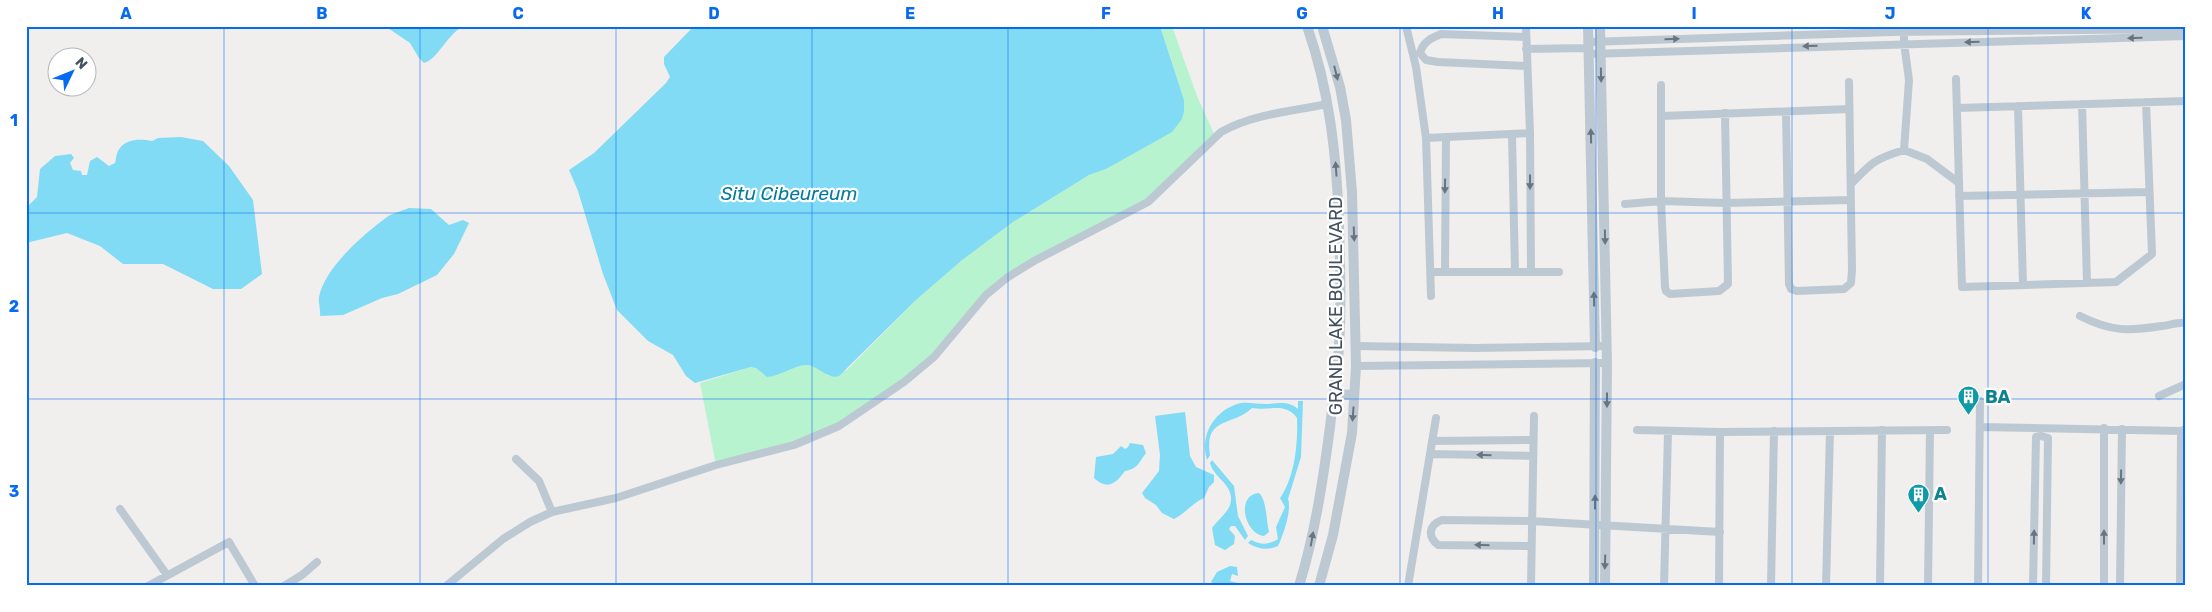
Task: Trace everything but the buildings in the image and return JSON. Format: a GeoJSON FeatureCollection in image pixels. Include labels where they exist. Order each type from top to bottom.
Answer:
{"type":"FeatureCollection","features":[{"type":"Feature","properties":{"kind":"street","name":"GRAND LAKE BOULEVARD"},"geometry":{"type":"LineString","coordinates":[[1299,586],[1310,549],[1325,468],[1340,324],[1338,199],[1335,151],[1328,104],[1308,26]]}},
{"type":"Feature","properties":{"kind":"street","name":"GRAND LAKE BOULEVARD"},"geometry":{"type":"LineString","coordinates":[[1319,586],[1342,489],[1352,433],[1356,366],[1352,192],[1346,120],[1340,87],[1322,26]]}},
{"type":"Feature","properties":{"kind":"street"},"geometry":{"type":"LineString","coordinates":[[1406,26],[1416,67],[1426,138],[1431,296]]}},
{"type":"Feature","properties":{"kind":"street"},"geometry":{"type":"LineString","coordinates":[[1526,26],[1530,133],[1531,271]]}},
{"type":"Feature","properties":{"kind":"street"},"geometry":{"type":"LineString","coordinates":[[1588,26],[1595,348],[1596,524],[1594,586]]}},
{"type":"Feature","properties":{"kind":"street"},"geometry":{"type":"LineString","coordinates":[[1600,26],[1607,346],[1605,586]]}},
{"type":"Feature","properties":{"kind":"street"},"geometry":{"type":"LineString","coordinates":[[1589,48],[1600,41],[1893,29],[2186,29]]}},
{"type":"Feature","properties":{"kind":"street"},"geometry":{"type":"LineString","coordinates":[[1893,29],[1893,44]]}},
{"type":"Feature","properties":{"kind":"street"},"geometry":{"type":"LineString","coordinates":[[1904,29],[1909,80],[1904,150]]}},
{"type":"Feature","properties":{"kind":"street"},"geometry":{"type":"LineString","coordinates":[[1526,37],[1441,34],[1429,40],[1422,47],[1420,54],[1426,60],[1438,62],[1526,66]]}},
{"type":"Feature","properties":{"kind":"street"},"geometry":{"type":"LineString","coordinates":[[1526,49],[1589,48],[1601,53],[2186,36]]}},
{"type":"Feature","properties":{"kind":"street"},"geometry":{"type":"LineString","coordinates":[[1643,40],[1643,51]]}},
{"type":"Feature","properties":{"kind":"street"},"geometry":{"type":"LineString","coordinates":[[1956,79],[1962,286],[2116,282],[2152,254],[2146,102]]}},
{"type":"Feature","properties":{"kind":"street"},"geometry":{"type":"LineString","coordinates":[[1786,112],[1789,284],[1792,289],[1797,291],[1844,289],[1852,283],[1849,82]]}},
{"type":"Feature","properties":{"kind":"street"},"geometry":{"type":"LineString","coordinates":[[1661,85],[1661,201],[1664,287],[1670,294],[1719,291],[1728,284],[1725,114]]}},
{"type":"Feature","properties":{"kind":"street"},"geometry":{"type":"LineString","coordinates":[[1957,108],[2186,101]]}},
{"type":"Feature","properties":{"kind":"street"},"geometry":{"type":"LineString","coordinates":[[446,586],[503,539],[530,522],[552,512],[616,498],[716,465],[794,445],[839,426],[900,385],[934,357],[986,294],[1008,277],[1034,261],[1148,202],[1221,132],[1235,124],[1266,115],[1328,104]]}},
{"type":"Feature","properties":{"kind":"street"},"geometry":{"type":"LineString","coordinates":[[2082,104],[2087,283]]}},
{"type":"Feature","properties":{"kind":"street"},"geometry":{"type":"LineString","coordinates":[[2018,106],[2023,284]]}},
{"type":"Feature","properties":{"kind":"street"},"geometry":{"type":"LineString","coordinates":[[1662,116],[1849,109]]}},
{"type":"Feature","properties":{"kind":"street"},"geometry":{"type":"LineString","coordinates":[[1426,138],[1530,133]]}},
{"type":"Feature","properties":{"kind":"street"},"geometry":{"type":"LineString","coordinates":[[1512,134],[1515,271]]}},
{"type":"Feature","properties":{"kind":"street"},"geometry":{"type":"LineString","coordinates":[[1445,272],[1446,137]]}},
{"type":"Feature","properties":{"kind":"street"},"geometry":{"type":"LineString","coordinates":[[1851,184],[1872,162],[1904,150],[1927,159],[1959,183]]}},
{"type":"Feature","properties":{"kind":"street"},"geometry":{"type":"LineString","coordinates":[[1959,196],[2150,192]]}},
{"type":"Feature","properties":{"kind":"street"},"geometry":{"type":"LineString","coordinates":[[1625,204],[1661,201],[1726,203],[1850,200]]}},
{"type":"Feature","properties":{"kind":"street"},"geometry":{"type":"LineString","coordinates":[[1430,272],[1559,272]]}},
{"type":"Feature","properties":{"kind":"street"},"geometry":{"type":"LineString","coordinates":[[2080,316],[2098,325],[2115,330],[2131,330],[2186,323]]}},
{"type":"Feature","properties":{"kind":"street"},"geometry":{"type":"LineString","coordinates":[[1340,324],[1356,323]]}},
{"type":"Feature","properties":{"kind":"street"},"geometry":{"type":"LineString","coordinates":[[1356,346],[1595,348],[1607,346]]}},
{"type":"Feature","properties":{"kind":"street"},"geometry":{"type":"LineString","coordinates":[[1356,366],[1607,363]]}},
{"type":"Feature","properties":{"kind":"street"},"geometry":{"type":"LineString","coordinates":[[2159,396],[2186,384]]}},
{"type":"Feature","properties":{"kind":"street"},"geometry":{"type":"LineString","coordinates":[[1334,394],[1354,395]]}},
{"type":"Feature","properties":{"kind":"street"},"geometry":{"type":"LineString","coordinates":[[1978,586],[1980,401]]}},
{"type":"Feature","properties":{"kind":"street"},"geometry":{"type":"LineString","coordinates":[[1531,586],[1534,416]]}},
{"type":"Feature","properties":{"kind":"street"},"geometry":{"type":"LineString","coordinates":[[1408,586],[1436,418]]}},
{"type":"Feature","properties":{"kind":"street"},"geometry":{"type":"LineString","coordinates":[[1980,428],[2183,430],[2180,586]]}},
{"type":"Feature","properties":{"kind":"street"},"geometry":{"type":"LineString","coordinates":[[2104,428],[2104,586]]}},
{"type":"Feature","properties":{"kind":"street"},"geometry":{"type":"LineString","coordinates":[[2120,586],[2122,429]]}},
{"type":"Feature","properties":{"kind":"street"},"geometry":{"type":"LineString","coordinates":[[1637,430],[1720,432],[1947,430]]}},
{"type":"Feature","properties":{"kind":"street"},"geometry":{"type":"LineString","coordinates":[[1880,586],[1882,430]]}},
{"type":"Feature","properties":{"kind":"street"},"geometry":{"type":"LineString","coordinates":[[1928,586],[1930,430]]}},
{"type":"Feature","properties":{"kind":"street"},"geometry":{"type":"LineString","coordinates":[[1771,586],[1774,431]]}},
{"type":"Feature","properties":{"kind":"street"},"geometry":{"type":"LineString","coordinates":[[1826,586],[1830,431]]}},
{"type":"Feature","properties":{"kind":"street"},"geometry":{"type":"LineString","coordinates":[[1664,586],[1668,432]]}},
{"type":"Feature","properties":{"kind":"street"},"geometry":{"type":"LineString","coordinates":[[1719,586],[1720,432]]}},
{"type":"Feature","properties":{"kind":"street"},"geometry":{"type":"LineString","coordinates":[[2034,586],[2036,437],[2041,436],[2048,438],[2046,586]]}},
{"type":"Feature","properties":{"kind":"street"},"geometry":{"type":"LineString","coordinates":[[1432,441],[1533,440]]}},
{"type":"Feature","properties":{"kind":"street"},"geometry":{"type":"LineString","coordinates":[[1431,454],[1533,456]]}},
{"type":"Feature","properties":{"kind":"street"},"geometry":{"type":"LineString","coordinates":[[516,459],[539,481],[552,512]]}},
{"type":"Feature","properties":{"kind":"street"},"geometry":{"type":"LineString","coordinates":[[120,509],[167,575]]}},
{"type":"Feature","properties":{"kind":"street"},"geometry":{"type":"LineString","coordinates":[[1531,546],[1438,545],[1431,537],[1430,532],[1436,522],[1442,520],[1531,521],[1720,532]]}},
{"type":"Feature","properties":{"kind":"street"},"geometry":{"type":"LineString","coordinates":[[148,586],[229,542],[255,586]]}},
{"type":"Feature","properties":{"kind":"street"},"geometry":{"type":"LineString","coordinates":[[284,586],[302,575],[317,562]]}},
{"type":"Feature","properties":{"kind":"green space"},"geometry":{"type":"Polygon","coordinates":[[[1160,26],[1172,26],[1197,96],[1215,136],[1148,202],[1034,261],[986,295],[934,357],[828,432],[716,465],[700,383],[751,367],[756,367],[764,375],[805,365],[814,366],[829,376],[847,370],[916,300],[961,261],[1013,222],[1089,175],[1106,169],[1182,119],[1184,100],[1160,26]]]}},
{"type":"Feature","properties":{"kind":"water"},"geometry":{"type":"Polygon","coordinates":[[[385,26],[463,26],[452,35],[434,57],[424,63],[410,43],[385,26]]]}},
{"type":"Feature","properties":{"kind":"water","name":"Situ Cibeureum"},"geometry":{"type":"Polygon","coordinates":[[[694,26],[1160,26],[1184,100],[1184,112],[1182,119],[1172,132],[1106,169],[1089,175],[1013,222],[961,261],[916,300],[839,376],[830,376],[815,367],[806,365],[767,377],[756,368],[751,367],[695,383],[686,376],[673,355],[648,341],[617,310],[603,274],[578,191],[569,170],[594,153],[666,83],[670,77],[664,64],[664,57],[694,26]]]}},
{"type":"Feature","properties":{"kind":"water"},"geometry":{"type":"Polygon","coordinates":[[[181,137],[203,141],[229,166],[253,200],[262,274],[241,289],[213,289],[163,264],[123,264],[100,246],[67,233],[26,243],[26,208],[37,197],[40,169],[55,156],[71,154],[74,158],[70,163],[73,170],[81,171],[82,175],[87,175],[90,161],[97,157],[109,166],[115,163],[117,152],[121,147],[129,142],[181,137]]]}},
{"type":"Feature","properties":{"kind":"water"},"geometry":{"type":"Polygon","coordinates":[[[409,208],[431,209],[449,225],[463,220],[469,223],[454,254],[437,275],[398,294],[382,298],[343,315],[320,316],[319,297],[329,274],[337,263],[378,224],[389,216],[409,208]]]}},
{"type":"Feature","properties":{"kind":"water"},"geometry":{"type":"Polygon","coordinates":[[[1298,401],[1303,401],[1301,457],[1288,499],[1289,510],[1286,523],[1278,546],[1266,549],[1255,547],[1248,543],[1251,540],[1258,543],[1268,543],[1278,539],[1276,527],[1285,507],[1280,498],[1289,480],[1295,460],[1297,418],[1287,410],[1252,408],[1215,428],[1211,434],[1209,443],[1210,455],[1207,460],[1205,441],[1207,433],[1217,417],[1232,406],[1241,403],[1282,403],[1290,404],[1298,409],[1298,401]]]}},
{"type":"Feature","properties":{"kind":"water"},"geometry":{"type":"Polygon","coordinates":[[[1185,412],[1190,456],[1196,467],[1214,475],[1214,482],[1209,487],[1204,498],[1174,519],[1162,513],[1142,493],[1159,471],[1160,455],[1155,416],[1185,412]]]}},
{"type":"Feature","properties":{"kind":"water"},"geometry":{"type":"Polygon","coordinates":[[[1130,443],[1143,445],[1146,453],[1138,465],[1133,469],[1125,471],[1115,482],[1108,485],[1094,478],[1096,457],[1113,454],[1121,446],[1125,449],[1130,443]]]}},
{"type":"Feature","properties":{"kind":"water"},"geometry":{"type":"Polygon","coordinates":[[[1212,460],[1234,486],[1238,516],[1248,536],[1245,540],[1235,526],[1231,526],[1229,529],[1235,536],[1234,544],[1225,550],[1215,545],[1212,528],[1227,511],[1231,498],[1227,487],[1212,469],[1210,463],[1212,460]]]}},
{"type":"Feature","properties":{"kind":"water"},"geometry":{"type":"Polygon","coordinates":[[[1259,493],[1265,506],[1269,532],[1264,536],[1257,534],[1252,529],[1245,514],[1247,500],[1252,495],[1259,493]]]}},
{"type":"Feature","properties":{"kind":"water"},"geometry":{"type":"Polygon","coordinates":[[[1230,566],[1237,567],[1238,576],[1232,574],[1230,581],[1238,583],[1240,586],[1217,586],[1211,582],[1217,572],[1230,566]]]}},
{"type":"Feature","properties":{"kind":"place","name":"BA"},"geometry":{"type":"Point","coordinates":[1969,416]}},
{"type":"Feature","properties":{"kind":"place","name":"A"},"geometry":{"type":"Point","coordinates":[1918,513]}}]}
